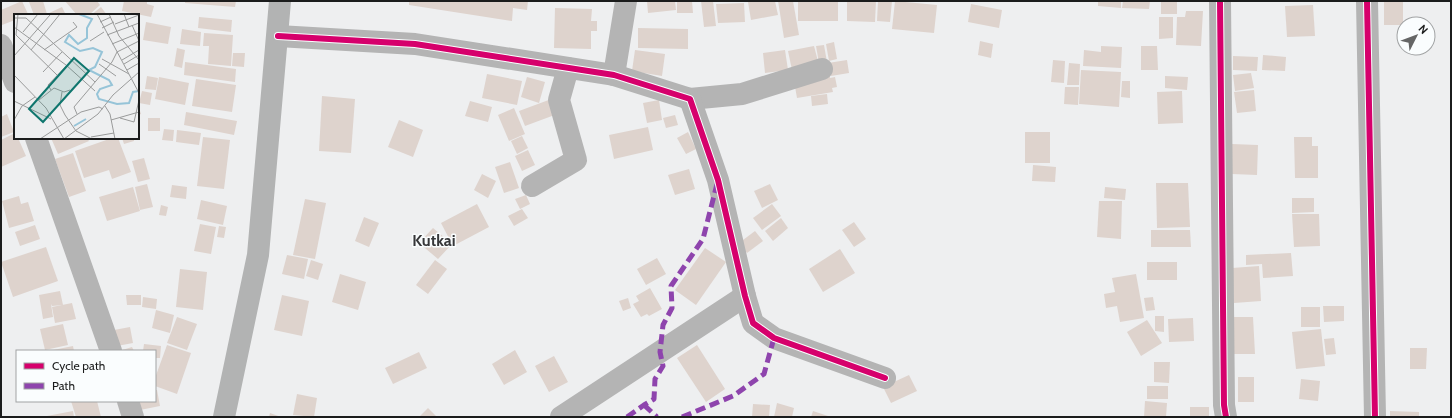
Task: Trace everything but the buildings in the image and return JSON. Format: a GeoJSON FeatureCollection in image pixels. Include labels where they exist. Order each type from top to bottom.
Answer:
{"type":"FeatureCollection","features":[{"type":"Feature","properties":{"kind":"highway"},"geometry":{"type":"LineString","coordinates":[[224,417],[258,255],[280,1]]}},
{"type":"Feature","properties":{"kind":"street"},"geometry":{"type":"LineString","coordinates":[[614,75],[626,1]]}},
{"type":"Feature","properties":{"kind":"street"},"geometry":{"type":"LineString","coordinates":[[1220,1],[1224,404],[1226,417]]}},
{"type":"Feature","properties":{"kind":"street"},"geometry":{"type":"LineString","coordinates":[[1367,1],[1376,417]]}},
{"type":"Feature","properties":{"kind":"street"},"geometry":{"type":"LineString","coordinates":[[278,36],[415,44],[614,75],[690,99],[742,94],[822,69]]}},
{"type":"Feature","properties":{"kind":"street"},"geometry":{"type":"LineString","coordinates":[[1,45],[14,79]]}},
{"type":"Feature","properties":{"kind":"street"},"geometry":{"type":"LineString","coordinates":[[532,186],[576,160],[559,100],[568,68]]}},
{"type":"Feature","properties":{"kind":"street"},"geometry":{"type":"LineString","coordinates":[[690,99],[718,180],[745,296],[753,323],[774,338],[885,378]]}},
{"type":"Feature","properties":{"kind":"street"},"geometry":{"type":"LineString","coordinates":[[36,139],[110,350]]}},
{"type":"Feature","properties":{"kind":"street"},"geometry":{"type":"LineString","coordinates":[[561,417],[745,296]]}},
{"type":"Feature","properties":{"kind":"street"},"geometry":{"type":"LineString","coordinates":[[128,402],[133,417]]}},
{"type":"Feature","properties":{"kind":"marked path"},"geometry":{"type":"LineString","coordinates":[[627,417],[654,399],[655,379],[663,366],[660,352],[663,325],[672,308],[671,286],[703,239],[717,184]]}},
{"type":"Feature","properties":{"kind":"marked path"},"geometry":{"type":"LineString","coordinates":[[682,417],[733,396],[764,374],[774,338]]}},
{"type":"Feature","properties":{"kind":"marked path"},"geometry":{"type":"LineString","coordinates":[[644,405],[657,417]]}},
{"type":"Feature","properties":{"kind":"cycle path"},"geometry":{"type":"LineString","coordinates":[[1220,1],[1224,405],[1226,417]]}},
{"type":"Feature","properties":{"kind":"cycle path"},"geometry":{"type":"LineString","coordinates":[[1367,1],[1375,417]]}},
{"type":"Feature","properties":{"kind":"cycle path"},"geometry":{"type":"LineString","coordinates":[[278,36],[415,44],[614,75],[690,99],[718,180],[745,296],[753,323],[774,338],[885,378]]}},
{"type":"Feature","properties":{"kind":"district","name":"Kutkai"},"geometry":{"type":"Point","coordinates":[434,240]}}]}
